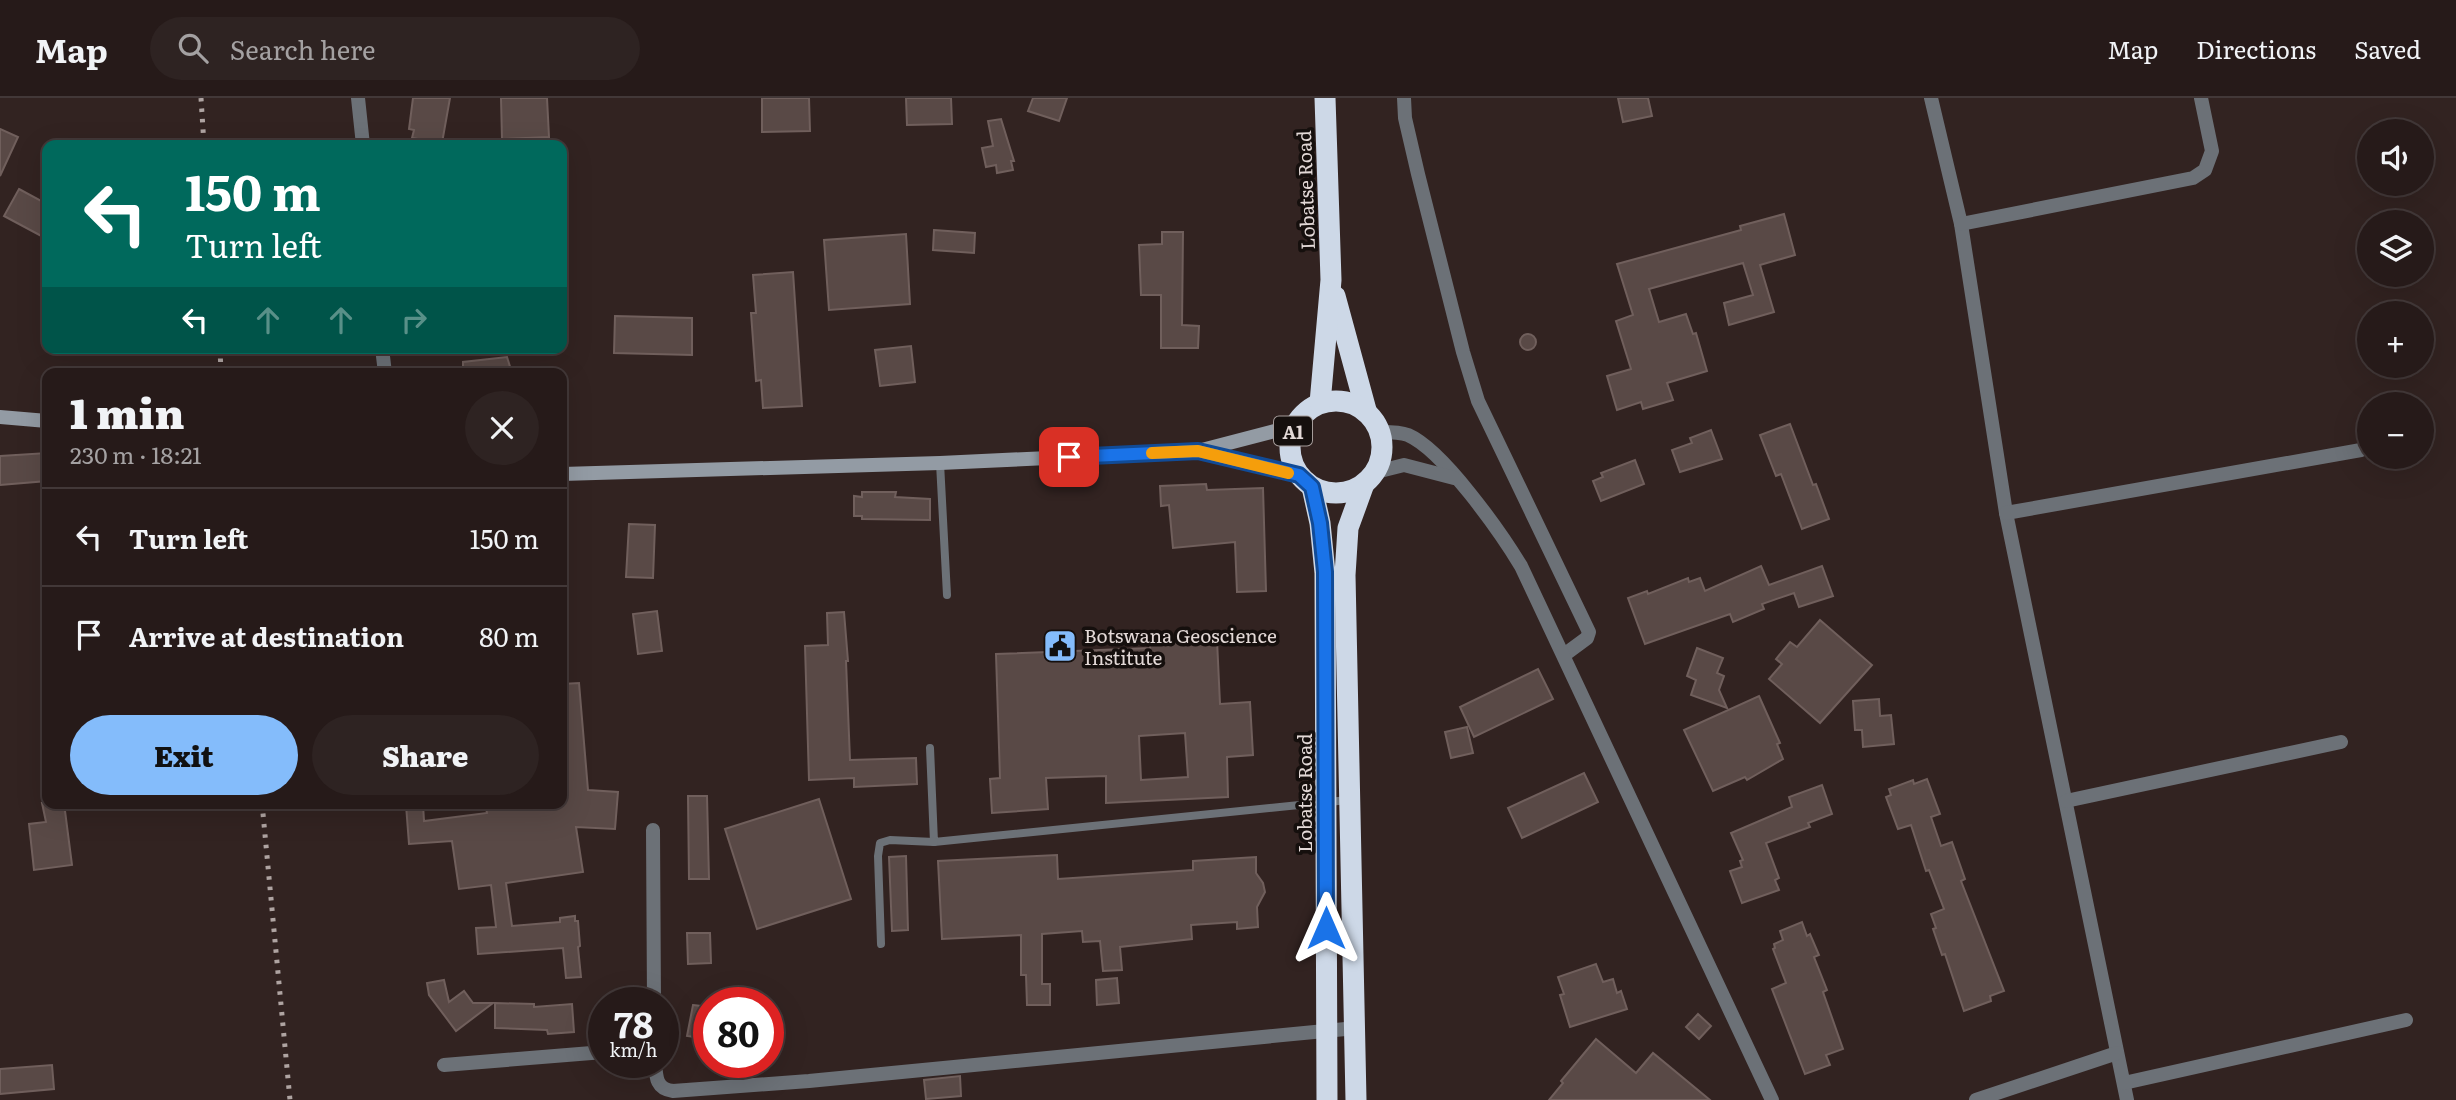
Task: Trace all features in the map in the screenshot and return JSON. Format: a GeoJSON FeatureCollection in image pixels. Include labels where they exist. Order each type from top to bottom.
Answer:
{"type":"FeatureCollection","features":[{"type":"Feature","properties":{"kind":"highway","name":"Lobatse Road"},"geometry":{"type":"LineString","coordinates":[[1320,403],[1331,280],[1325,98]]}},
{"type":"Feature","properties":{"kind":"highway","name":"Lobatse Road"},"geometry":{"type":"LineString","coordinates":[[1331,280],[1366,410],[1381,432]]}},
{"type":"Feature","properties":{"kind":"highway","name":"A1"},"geometry":{"type":"LineString","coordinates":[[1294,426],[1305,412],[1320,403],[1336,400],[1352,403],[1366,410]]}},
{"type":"Feature","properties":{"kind":"highway","name":"Lobatse Road"},"geometry":{"type":"LineString","coordinates":[[1294,426],[1289,443],[1291,460],[1306,481],[1320,523],[1325,572],[1327,1100]]}},
{"type":"Feature","properties":{"kind":"highway"},"geometry":{"type":"LineString","coordinates":[[1356,1100],[1345,575],[1348,528],[1383,452],[1381,432]]}},
{"type":"Feature","properties":{"kind":"highway"},"geometry":{"type":"LineString","coordinates":[[1306,481],[1329,493],[1339,493],[1348,492],[1370,478]]}},
{"type":"Feature","properties":{"kind":"main road"},"geometry":{"type":"LineString","coordinates":[[0,417],[42,421]]}},
{"type":"Feature","properties":{"kind":"main road"},"geometry":{"type":"LineString","coordinates":[[567,474],[940,463],[1198,451],[1294,426]]}},
{"type":"Feature","properties":{"kind":"main road"},"geometry":{"type":"LineString","coordinates":[[1198,451],[1306,481]]}},
{"type":"Feature","properties":{"kind":"street"},"geometry":{"type":"LineString","coordinates":[[358,98],[362,140]]}},
{"type":"Feature","properties":{"kind":"street"},"geometry":{"type":"LineString","coordinates":[[1404,98],[1405,118],[1460,342],[1474,388],[1589,632],[1587,638],[1564,655]]}},
{"type":"Feature","properties":{"kind":"street"},"geometry":{"type":"LineString","coordinates":[[1931,98],[1961,224],[2006,513],[2127,1100]]}},
{"type":"Feature","properties":{"kind":"street"},"geometry":{"type":"LineString","coordinates":[[1961,224],[2193,178],[2205,170],[2212,151],[2201,98]]}},
{"type":"Feature","properties":{"kind":"street"},"geometry":{"type":"LineString","coordinates":[[1381,432],[1406,434],[1431,451],[1506,540],[1564,655],[1772,1100]]}},
{"type":"Feature","properties":{"kind":"street"},"geometry":{"type":"LineString","coordinates":[[2006,513],[2357,451]]}},
{"type":"Feature","properties":{"kind":"street"},"geometry":{"type":"LineString","coordinates":[[1370,478],[1404,465],[1455,478]]}},
{"type":"Feature","properties":{"kind":"street"},"geometry":{"type":"LineString","coordinates":[[2066,801],[2341,742]]}},
{"type":"Feature","properties":{"kind":"street"},"geometry":{"type":"LineString","coordinates":[[653,830],[654,987]]}},
{"type":"Feature","properties":{"kind":"street"},"geometry":{"type":"LineString","coordinates":[[2124,1083],[2406,1020]]}},
{"type":"Feature","properties":{"kind":"street"},"geometry":{"type":"LineString","coordinates":[[657,1078],[662,1088],[673,1091],[1356,1028]]}},
{"type":"Feature","properties":{"kind":"street"},"geometry":{"type":"LineString","coordinates":[[444,1065],[588,1053]]}},
{"type":"Feature","properties":{"kind":"street"},"geometry":{"type":"LineString","coordinates":[[1976,1100],[2117,1054]]}},
{"type":"Feature","properties":{"kind":"lane"},"geometry":{"type":"LineString","coordinates":[[940,463],[947,595]]}},
{"type":"Feature","properties":{"kind":"lane"},"geometry":{"type":"LineString","coordinates":[[930,748],[934,842]]}},
{"type":"Feature","properties":{"kind":"lane"},"geometry":{"type":"LineString","coordinates":[[881,944],[879,846],[884,841],[934,842],[1351,800]]}},
{"type":"Feature","properties":{"kind":"building"},"geometry":{"type":"Polygon","coordinates":[[[413,98],[450,98],[443,140],[412,138],[414,130],[409,129],[413,98]]]}},
{"type":"Feature","properties":{"kind":"building"},"geometry":{"type":"Polygon","coordinates":[[[501,98],[547,98],[549,137],[502,139],[501,98]]]}},
{"type":"Feature","properties":{"kind":"building"},"geometry":{"type":"Polygon","coordinates":[[[762,98],[809,98],[810,131],[762,132],[762,98]]]}},
{"type":"Feature","properties":{"kind":"building"},"geometry":{"type":"Polygon","coordinates":[[[906,98],[951,98],[952,124],[907,125],[906,98]]]}},
{"type":"Feature","properties":{"kind":"building"},"geometry":{"type":"Polygon","coordinates":[[[1033,98],[1067,98],[1059,121],[1028,111],[1033,98]]]}},
{"type":"Feature","properties":{"kind":"building"},"geometry":{"type":"Polygon","coordinates":[[[1618,98],[1648,98],[1652,116],[1623,122],[1618,98]]]}},
{"type":"Feature","properties":{"kind":"building"},"geometry":{"type":"Polygon","coordinates":[[[1001,119],[1014,161],[1011,161],[1013,170],[997,173],[996,165],[986,167],[982,148],[993,146],[988,121],[1001,119]]]}},
{"type":"Feature","properties":{"kind":"building"},"geometry":{"type":"Polygon","coordinates":[[[0,129],[18,137],[0,176],[0,129]]]}},
{"type":"Feature","properties":{"kind":"building"},"geometry":{"type":"Polygon","coordinates":[[[19,189],[42,201],[42,236],[4,216],[19,189]]]}},
{"type":"Feature","properties":{"kind":"building"},"geometry":{"type":"Polygon","coordinates":[[[1784,214],[1795,255],[1760,265],[1774,312],[1729,325],[1724,303],[1753,295],[1743,263],[1649,289],[1659,322],[1686,314],[1693,334],[1696,333],[1707,371],[1667,383],[1673,400],[1643,409],[1641,402],[1617,410],[1607,376],[1631,369],[1616,321],[1633,315],[1617,264],[1741,230],[1740,226],[1784,214]]]}},
{"type":"Feature","properties":{"kind":"building"},"geometry":{"type":"Polygon","coordinates":[[[934,230],[975,233],[974,253],[933,250],[934,230]]]}},
{"type":"Feature","properties":{"kind":"building"},"geometry":{"type":"Polygon","coordinates":[[[1162,232],[1183,232],[1182,325],[1199,326],[1198,348],[1161,348],[1161,295],[1141,295],[1139,245],[1162,244],[1162,232]]]}},
{"type":"Feature","properties":{"kind":"building"},"geometry":{"type":"Polygon","coordinates":[[[906,234],[910,304],[829,310],[824,240],[906,234]]]}},
{"type":"Feature","properties":{"kind":"building"},"geometry":{"type":"Polygon","coordinates":[[[793,272],[802,406],[763,408],[761,380],[756,381],[751,313],[756,313],[753,275],[793,272]]]}},
{"type":"Feature","properties":{"kind":"building"},"geometry":{"type":"Polygon","coordinates":[[[615,316],[692,318],[692,355],[614,353],[615,316]]]}},
{"type":"Feature","properties":{"kind":"building"},"geometry":{"type":"Polygon","coordinates":[[[1525,334],[1531,334],[1536,342],[1534,348],[1525,350],[1520,345],[1520,339],[1525,334]]]}},
{"type":"Feature","properties":{"kind":"building"},"geometry":{"type":"Polygon","coordinates":[[[911,346],[915,382],[880,386],[875,350],[911,346]]]}},
{"type":"Feature","properties":{"kind":"building"},"geometry":{"type":"Polygon","coordinates":[[[507,357],[510,368],[463,368],[463,362],[507,357]]]}},
{"type":"Feature","properties":{"kind":"building"},"geometry":{"type":"Polygon","coordinates":[[[1790,424],[1829,519],[1802,529],[1781,474],[1776,476],[1760,435],[1790,424]]]}},
{"type":"Feature","properties":{"kind":"building"},"geometry":{"type":"Polygon","coordinates":[[[1711,430],[1722,459],[1680,472],[1672,450],[1692,443],[1690,438],[1711,430]]]}},
{"type":"Feature","properties":{"kind":"building"},"geometry":{"type":"Polygon","coordinates":[[[42,453],[42,481],[0,485],[0,456],[42,453]]]}},
{"type":"Feature","properties":{"kind":"building"},"geometry":{"type":"Polygon","coordinates":[[[1635,460],[1644,484],[1601,501],[1593,481],[1603,477],[1601,473],[1635,460]]]}},
{"type":"Feature","properties":{"kind":"building"},"geometry":{"type":"Polygon","coordinates":[[[1206,484],[1207,490],[1263,488],[1266,591],[1237,592],[1235,542],[1173,548],[1169,505],[1161,506],[1160,486],[1206,484]]]}},
{"type":"Feature","properties":{"kind":"building"},"geometry":{"type":"Polygon","coordinates":[[[862,492],[896,492],[895,497],[930,499],[930,520],[862,519],[862,516],[854,516],[854,496],[862,497],[862,492]]]}},
{"type":"Feature","properties":{"kind":"building"},"geometry":{"type":"Polygon","coordinates":[[[629,524],[655,525],[653,578],[626,577],[629,524]]]}},
{"type":"Feature","properties":{"kind":"building"},"geometry":{"type":"Polygon","coordinates":[[[1761,566],[1769,585],[1822,566],[1833,596],[1799,607],[1794,593],[1762,604],[1764,609],[1733,622],[1730,614],[1645,644],[1628,598],[1647,591],[1648,594],[1688,578],[1689,582],[1700,578],[1705,591],[1761,566]]]}},
{"type":"Feature","properties":{"kind":"building"},"geometry":{"type":"Polygon","coordinates":[[[657,611],[662,651],[638,654],[633,614],[657,611]]]}},
{"type":"Feature","properties":{"kind":"building"},"geometry":{"type":"Polygon","coordinates":[[[844,612],[850,760],[916,758],[917,784],[854,787],[854,778],[809,780],[805,646],[828,645],[827,613],[844,612]]]}},
{"type":"Feature","properties":{"kind":"building"},"geometry":{"type":"Polygon","coordinates":[[[1820,620],[1872,665],[1820,723],[1769,679],[1782,664],[1776,659],[1790,642],[1797,647],[1820,620]]]}},
{"type":"Feature","properties":{"kind":"building"},"geometry":{"type":"Polygon","coordinates":[[[1217,640],[1220,704],[1250,702],[1253,755],[1227,757],[1228,797],[1106,803],[1106,776],[1046,778],[1048,809],[992,813],[990,779],[1000,778],[996,654],[1150,648],[1150,645],[1217,640]],[[1185,733],[1139,736],[1141,780],[1188,777],[1185,733]]]}},
{"type":"Feature","properties":{"kind":"building"},"geometry":{"type":"Polygon","coordinates":[[[1697,648],[1723,658],[1717,673],[1724,676],[1719,690],[1727,708],[1691,695],[1696,680],[1687,676],[1697,648]]]}},
{"type":"Feature","properties":{"kind":"building"},"geometry":{"type":"Polygon","coordinates":[[[1538,669],[1553,699],[1474,737],[1460,707],[1538,669]]]}},
{"type":"Feature","properties":{"kind":"building"},"geometry":{"type":"Polygon","coordinates":[[[579,683],[588,790],[618,792],[615,829],[576,827],[583,872],[506,883],[512,926],[560,922],[560,918],[575,916],[575,921],[578,921],[581,977],[566,978],[563,948],[478,954],[476,928],[496,927],[491,885],[459,889],[452,841],[409,844],[406,809],[423,809],[424,821],[487,813],[486,809],[567,809],[567,684],[579,683]]]}},
{"type":"Feature","properties":{"kind":"building"},"geometry":{"type":"Polygon","coordinates":[[[1759,696],[1780,743],[1777,744],[1783,759],[1747,780],[1745,777],[1713,791],[1684,730],[1759,696]]]}},
{"type":"Feature","properties":{"kind":"building"},"geometry":{"type":"Polygon","coordinates":[[[1879,699],[1880,716],[1891,715],[1894,744],[1863,747],[1862,730],[1855,730],[1853,701],[1879,699]]]}},
{"type":"Feature","properties":{"kind":"building"},"geometry":{"type":"Polygon","coordinates":[[[1467,727],[1473,753],[1451,758],[1445,732],[1467,727]]]}},
{"type":"Feature","properties":{"kind":"building"},"geometry":{"type":"Polygon","coordinates":[[[1584,773],[1598,802],[1522,838],[1508,808],[1584,773]]]}},
{"type":"Feature","properties":{"kind":"building"},"geometry":{"type":"Polygon","coordinates":[[[1927,779],[1940,814],[1931,817],[1941,846],[1952,842],[1965,879],[1961,881],[2004,991],[1990,996],[1991,1001],[1964,1011],[1945,954],[1942,955],[1933,929],[1936,928],[1931,914],[1944,909],[1929,870],[1926,871],[1911,825],[1898,829],[1886,797],[1891,795],[1889,789],[1913,780],[1914,784],[1927,779]]]}},
{"type":"Feature","properties":{"kind":"building"},"geometry":{"type":"Polygon","coordinates":[[[1822,785],[1832,814],[1808,823],[1810,827],[1766,843],[1779,878],[1775,880],[1779,890],[1742,903],[1730,871],[1742,867],[1740,861],[1743,860],[1731,833],[1792,807],[1789,797],[1822,785]]]}},
{"type":"Feature","properties":{"kind":"building"},"geometry":{"type":"Polygon","coordinates":[[[688,796],[707,796],[709,879],[689,879],[688,796]]]}},
{"type":"Feature","properties":{"kind":"building"},"geometry":{"type":"Polygon","coordinates":[[[819,799],[851,899],[757,929],[725,829],[819,799]]]}},
{"type":"Feature","properties":{"kind":"building"},"geometry":{"type":"Polygon","coordinates":[[[43,809],[65,809],[72,865],[34,870],[29,824],[46,822],[43,809]]]}},
{"type":"Feature","properties":{"kind":"building"},"geometry":{"type":"Polygon","coordinates":[[[1057,855],[1058,879],[1193,870],[1193,861],[1256,857],[1256,873],[1265,892],[1257,907],[1258,927],[1237,929],[1237,922],[1191,925],[1192,939],[1120,947],[1122,970],[1103,971],[1100,941],[1083,942],[1082,931],[1042,934],[1042,984],[1050,984],[1050,1005],[1027,1005],[1026,975],[1021,975],[1021,935],[942,939],[938,861],[1057,855]]]}},
{"type":"Feature","properties":{"kind":"building"},"geometry":{"type":"Polygon","coordinates":[[[906,856],[908,930],[892,931],[889,857],[906,856]]]}},
{"type":"Feature","properties":{"kind":"building"},"geometry":{"type":"Polygon","coordinates":[[[1802,922],[1819,955],[1814,957],[1827,990],[1823,992],[1843,1049],[1826,1055],[1830,1065],[1805,1074],[1772,989],[1786,983],[1773,949],[1774,944],[1783,940],[1780,931],[1802,922]]]}},
{"type":"Feature","properties":{"kind":"building"},"geometry":{"type":"Polygon","coordinates":[[[687,933],[710,933],[711,963],[688,964],[687,933]]]}},
{"type":"Feature","properties":{"kind":"building"},"geometry":{"type":"Polygon","coordinates":[[[1596,964],[1603,982],[1613,979],[1617,993],[1621,991],[1627,1009],[1570,1027],[1560,995],[1564,994],[1558,977],[1596,964]]]}},
{"type":"Feature","properties":{"kind":"building"},"geometry":{"type":"Polygon","coordinates":[[[1117,978],[1119,1003],[1097,1005],[1096,980],[1117,978]]]}},
{"type":"Feature","properties":{"kind":"building"},"geometry":{"type":"Polygon","coordinates":[[[444,980],[449,1002],[464,991],[473,1003],[493,1003],[456,1031],[429,995],[427,983],[444,980]]]}},
{"type":"Feature","properties":{"kind":"building"},"geometry":{"type":"Polygon","coordinates":[[[495,1003],[534,1004],[534,1007],[572,1004],[574,1032],[548,1034],[547,1030],[495,1028],[495,1003]]]}},
{"type":"Feature","properties":{"kind":"building"},"geometry":{"type":"Polygon","coordinates":[[[693,1005],[693,1037],[687,1036],[693,1005]]]}},
{"type":"Feature","properties":{"kind":"building"},"geometry":{"type":"Polygon","coordinates":[[[1698,1014],[1711,1026],[1699,1039],[1686,1027],[1698,1014]]]}},
{"type":"Feature","properties":{"kind":"building"},"geometry":{"type":"Polygon","coordinates":[[[1596,1039],[1636,1073],[1653,1053],[1710,1100],[1549,1100],[1596,1039]]]}},
{"type":"Feature","properties":{"kind":"building"},"geometry":{"type":"Polygon","coordinates":[[[52,1065],[54,1089],[0,1094],[0,1069],[52,1065]]]}},
{"type":"Feature","properties":{"kind":"building"},"geometry":{"type":"Polygon","coordinates":[[[960,1076],[961,1096],[926,1099],[924,1080],[960,1076]]]}},
{"type":"Feature","properties":{"kind":"railway"},"geometry":{"type":"LineString","coordinates":[[201,98],[204,140]]}},
{"type":"Feature","properties":{"kind":"railway"},"geometry":{"type":"LineString","coordinates":[[220,354],[221,368]]}},
{"type":"Feature","properties":{"kind":"railway"},"geometry":{"type":"LineString","coordinates":[[263,809],[290,1100]]}},
{"type":"Feature","properties":{"kind":"slow traffic"},"geometry":{"type":"LineString","coordinates":[[1152,453],[1198,451],[1288,473]]}},
{"type":"Feature","properties":{"kind":"place","name":"Botswana Geoscience Institute"},"geometry":{"type":"Point","coordinates":[1060,646]}},
{"type":"Feature","properties":{"kind":"route"},"geometry":{"type":"LineString","coordinates":[[1069,457],[1198,451],[1299,475],[1312,487],[1320,523],[1325,572],[1326,928]]}}]}
